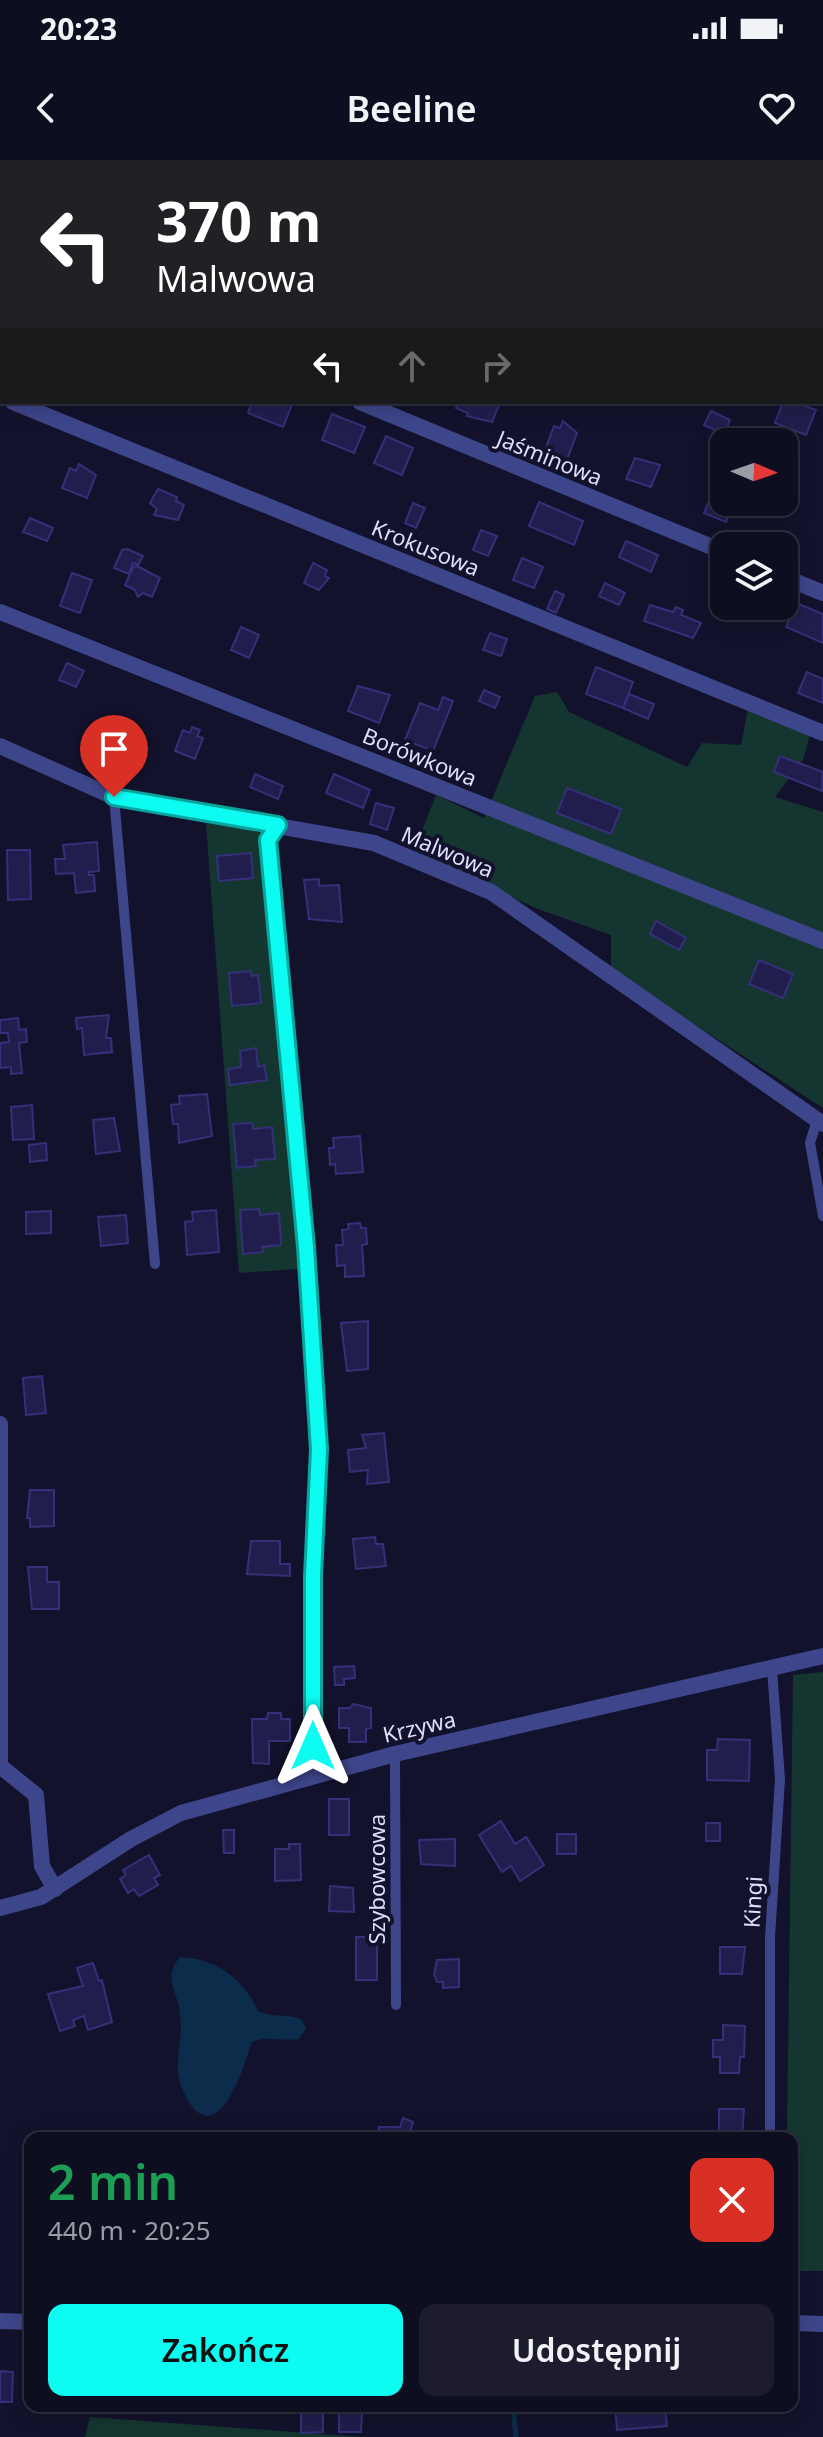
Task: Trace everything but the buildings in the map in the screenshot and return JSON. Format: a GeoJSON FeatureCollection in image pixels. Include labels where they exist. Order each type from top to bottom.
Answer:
{"type":"FeatureCollection","features":[{"type":"Feature","properties":{"kind":"street","name":"Krokusowa"},"geometry":{"type":"LineString","coordinates":[[18,404],[823,733]]}},
{"type":"Feature","properties":{"kind":"street","name":"Jaśminowa"},"geometry":{"type":"LineString","coordinates":[[365,404],[710,546]]}},
{"type":"Feature","properties":{"kind":"street"},"geometry":{"type":"LineString","coordinates":[[798,583],[823,593]]}},
{"type":"Feature","properties":{"kind":"street","name":"Borówkowa"},"geometry":{"type":"LineString","coordinates":[[0,612],[823,941]]}},
{"type":"Feature","properties":{"kind":"street","name":"Malwowa"},"geometry":{"type":"LineString","coordinates":[[0,746],[114,797],[374,843],[491,892],[820,1122]]}},
{"type":"Feature","properties":{"kind":"street"},"geometry":{"type":"LineString","coordinates":[[278,825],[268,840],[270,871],[306,1247],[319,1449],[313,1576],[314,1774]]}},
{"type":"Feature","properties":{"kind":"street"},"geometry":{"type":"LineString","coordinates":[[0,1424],[0,1760]]}},
{"type":"Feature","properties":{"kind":"street","name":"Krzywa"},"geometry":{"type":"LineString","coordinates":[[0,1908],[41,1897],[131,1839],[181,1813],[395,1754],[823,1656]]}},
{"type":"Feature","properties":{"kind":"street"},"geometry":{"type":"LineString","coordinates":[[0,1766],[36,1795],[42,1866],[55,1889]]}},
{"type":"Feature","properties":{"kind":"street"},"geometry":{"type":"LineString","coordinates":[[0,2321],[24,2322]]}},
{"type":"Feature","properties":{"kind":"street"},"geometry":{"type":"LineString","coordinates":[[798,2323],[823,2324]]}},
{"type":"Feature","properties":{"kind":"lane"},"geometry":{"type":"LineString","coordinates":[[114,797],[155,1264]]}},
{"type":"Feature","properties":{"kind":"lane"},"geometry":{"type":"LineString","coordinates":[[820,1122],[810,1143],[823,1216]]}},
{"type":"Feature","properties":{"kind":"lane","name":"Kingi"},"geometry":{"type":"LineString","coordinates":[[770,2132],[770,1937],[780,1779],[772,1669]]}},
{"type":"Feature","properties":{"kind":"lane","name":"Szybowcowa"},"geometry":{"type":"LineString","coordinates":[[395,1754],[396,2005]]}},
{"type":"Feature","properties":{"kind":"green space"},"geometry":{"type":"Polygon","coordinates":[[[557,692],[569,712],[687,767],[702,743],[741,745],[748,708],[812,727],[803,760],[775,797],[823,812],[823,1108],[611,970],[611,935],[538,909],[413,853],[436,795],[484,818],[535,696],[557,692]]]}},
{"type":"Feature","properties":{"kind":"green space"},"geometry":{"type":"Polygon","coordinates":[[[206,823],[262,832],[298,1269],[239,1273],[206,823]]]}},
{"type":"Feature","properties":{"kind":"green space"},"geometry":{"type":"Polygon","coordinates":[[[823,1672],[823,2271],[798,2271],[798,2132],[787,2132],[793,1675],[823,1672]]]}},
{"type":"Feature","properties":{"kind":"green space"},"geometry":{"type":"Polygon","coordinates":[[[90,2417],[361,2437],[85,2437],[90,2417]]]}},
{"type":"Feature","properties":{"kind":"water"},"geometry":{"type":"Polygon","coordinates":[[[180,1957],[205,1961],[227,1972],[245,1989],[258,2011],[301,2019],[306,2029],[299,2039],[252,2042],[232,2093],[215,2114],[205,2115],[194,2109],[179,2080],[181,2021],[172,1972],[180,1957]]]}},
{"type":"Feature","properties":{"kind":"waterway"},"geometry":{"type":"LineString","coordinates":[[514,2412],[516,2437]]}},
{"type":"Feature","properties":{"kind":"route"},"geometry":{"type":"LineString","coordinates":[[114,797],[278,825],[268,840],[270,871],[306,1247],[319,1449],[313,1576],[313,1746]]}}]}
